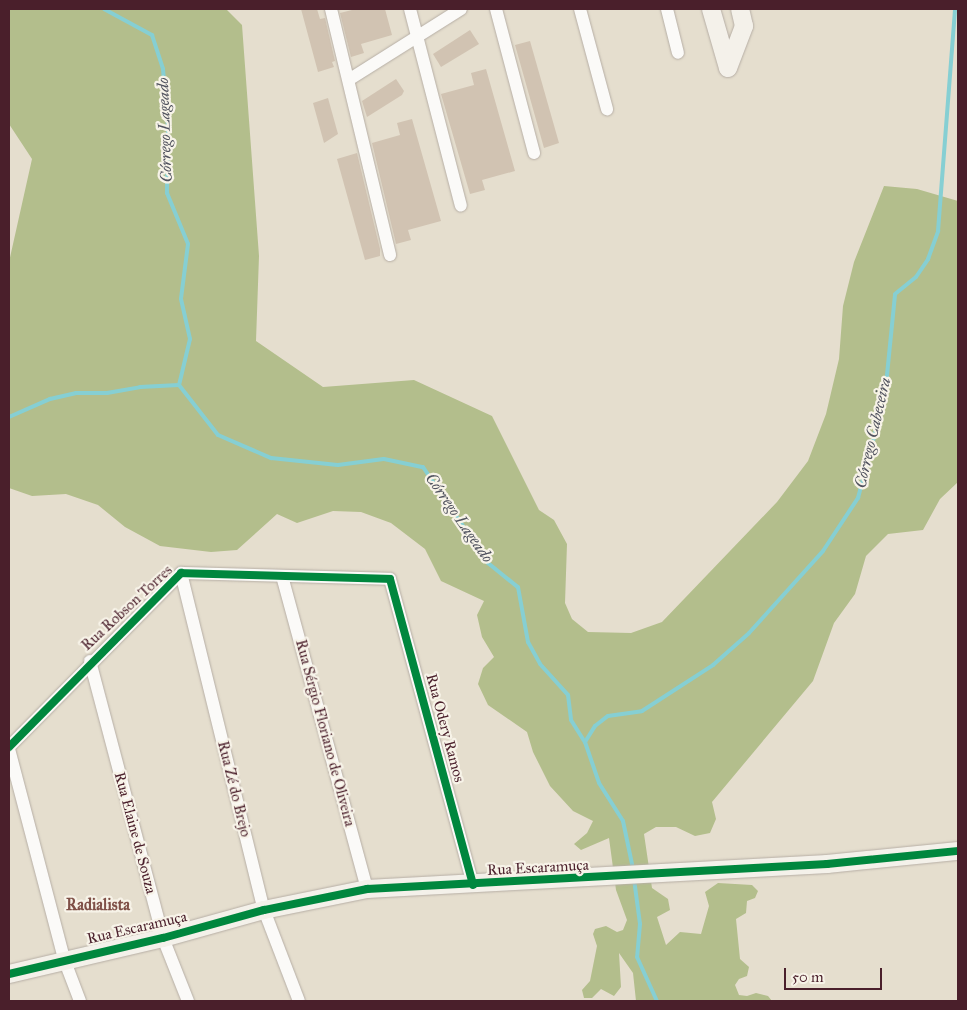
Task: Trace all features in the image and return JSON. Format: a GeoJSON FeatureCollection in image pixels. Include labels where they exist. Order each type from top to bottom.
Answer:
{"type":"FeatureCollection","features":[{"type":"Feature","properties":{"kind":"street"},"geometry":{"type":"LineString","coordinates":[[331,9],[350,79],[390,255]]}},
{"type":"Feature","properties":{"kind":"street"},"geometry":{"type":"LineString","coordinates":[[410,9],[462,206]]}},
{"type":"Feature","properties":{"kind":"street"},"geometry":{"type":"LineString","coordinates":[[350,79],[461,9]]}},
{"type":"Feature","properties":{"kind":"street"},"geometry":{"type":"LineString","coordinates":[[496,9],[534,153]]}},
{"type":"Feature","properties":{"kind":"street"},"geometry":{"type":"LineString","coordinates":[[580,9],[607,109]]}},
{"type":"Feature","properties":{"kind":"street"},"geometry":{"type":"LineString","coordinates":[[667,9],[678,53]]}},
{"type":"Feature","properties":{"kind":"street"},"geometry":{"type":"LineString","coordinates":[[711,9],[728,68],[744,26],[740,9]]}},
{"type":"Feature","properties":{"kind":"street","name":"Rua Robson Torres"},"geometry":{"type":"LineString","coordinates":[[9,748],[90,661],[180,573],[390,579]]}},
{"type":"Feature","properties":{"kind":"street","name":"Rua Zé do Brejo"},"geometry":{"type":"LineString","coordinates":[[180,573],[264,910],[299,1001]]}},
{"type":"Feature","properties":{"kind":"street","name":"Rua Sérgio Floriano de Oliveira"},"geometry":{"type":"LineString","coordinates":[[282,576],[367,889]]}},
{"type":"Feature","properties":{"kind":"street","name":"Rua Odery Ramos"},"geometry":{"type":"LineString","coordinates":[[390,579],[473,885]]}},
{"type":"Feature","properties":{"kind":"street","name":"Rua Elaine de Souza"},"geometry":{"type":"LineString","coordinates":[[90,661],[163,938],[188,1001]]}},
{"type":"Feature","properties":{"kind":"street"},"geometry":{"type":"LineString","coordinates":[[9,748],[64,960],[80,1001]]}},
{"type":"Feature","properties":{"kind":"street","name":"Rua Escaramuça"},"geometry":{"type":"LineString","coordinates":[[9,974],[163,938],[264,910],[367,889],[473,885],[827,864],[958,851]]}},
{"type":"Feature","properties":{"kind":"green space"},"geometry":{"type":"Polygon","coordinates":[[[9,9],[226,9],[242,25],[259,256],[256,341],[323,387],[414,380],[492,416],[539,510],[554,520],[567,544],[565,603],[572,619],[588,632],[631,633],[662,622],[777,502],[808,461],[826,414],[839,359],[843,306],[854,262],[884,186],[917,189],[958,201],[958,482],[940,499],[923,530],[888,534],[866,556],[855,594],[834,623],[813,681],[712,802],[716,819],[710,833],[695,836],[676,827],[656,827],[644,834],[652,888],[668,899],[670,910],[657,917],[666,945],[680,932],[701,934],[709,906],[705,892],[718,883],[752,885],[758,891],[755,898],[747,901],[746,913],[736,919],[740,959],[749,967],[747,976],[739,979],[735,985],[739,995],[747,996],[756,993],[768,996],[772,1001],[636,1001],[633,973],[619,953],[621,987],[614,996],[601,989],[592,998],[584,998],[582,990],[590,981],[597,946],[593,934],[595,929],[606,926],[617,932],[623,930],[627,920],[616,890],[609,838],[581,850],[574,844],[587,833],[593,821],[573,811],[550,786],[533,752],[527,732],[488,705],[478,684],[483,668],[494,657],[482,637],[477,615],[484,601],[441,581],[425,549],[391,523],[361,512],[333,511],[297,523],[277,514],[237,550],[211,552],[160,546],[125,527],[98,505],[66,494],[32,496],[9,488],[9,262],[32,159],[9,124],[9,9]]]}},
{"type":"Feature","properties":{"kind":"building"},"geometry":{"type":"Polygon","coordinates":[[[301,9],[317,9],[320,19],[325,18],[335,61],[332,62],[334,67],[318,72],[301,9]]]}},
{"type":"Feature","properties":{"kind":"building"},"geometry":{"type":"Polygon","coordinates":[[[356,9],[385,9],[392,35],[361,44],[364,53],[351,57],[340,13],[356,9]]]}},
{"type":"Feature","properties":{"kind":"building"},"geometry":{"type":"Polygon","coordinates":[[[470,30],[479,44],[441,67],[433,54],[470,30]]]}},
{"type":"Feature","properties":{"kind":"building"},"geometry":{"type":"Polygon","coordinates":[[[530,41],[559,143],[544,148],[515,45],[530,41]]]}},
{"type":"Feature","properties":{"kind":"building"},"geometry":{"type":"Polygon","coordinates":[[[486,69],[515,171],[482,180],[485,190],[470,194],[441,94],[474,85],[471,73],[486,69]]]}},
{"type":"Feature","properties":{"kind":"building"},"geometry":{"type":"Polygon","coordinates":[[[396,79],[404,91],[402,95],[367,117],[362,101],[396,79]]]}},
{"type":"Feature","properties":{"kind":"building"},"geometry":{"type":"Polygon","coordinates":[[[328,98],[338,134],[324,143],[313,103],[328,98]]]}},
{"type":"Feature","properties":{"kind":"building"},"geometry":{"type":"Polygon","coordinates":[[[412,119],[441,221],[408,230],[411,240],[396,244],[372,143],[400,135],[397,123],[412,119]]]}},
{"type":"Feature","properties":{"kind":"building"},"geometry":{"type":"Polygon","coordinates":[[[357,153],[380,249],[380,256],[365,260],[337,159],[357,153]]]}},
{"type":"Feature","properties":{"kind":"waterway","name":"Córrego Lageado"},"geometry":{"type":"LineString","coordinates":[[104,9],[152,35],[163,69],[168,127],[167,193],[188,244],[181,299],[190,339],[179,385]]}},
{"type":"Feature","properties":{"kind":"waterway","name":"Córrego Cabeceira"},"geometry":{"type":"LineString","coordinates":[[585,742],[595,726],[608,716],[642,711],[713,665],[749,633],[823,551],[858,498],[885,395],[895,294],[916,277],[928,259],[938,231],[955,9]]}},
{"type":"Feature","properties":{"kind":"waterway","name":"Córrego Lageado"},"geometry":{"type":"LineString","coordinates":[[179,385],[218,435],[271,458],[338,465],[384,459],[423,467],[488,563],[518,587],[528,642],[540,664],[568,695],[571,720],[585,742],[599,783],[623,821],[633,869]]}},
{"type":"Feature","properties":{"kind":"waterway"},"geometry":{"type":"LineString","coordinates":[[9,417],[50,399],[76,393],[107,393],[140,387],[179,385]]}},
{"type":"Feature","properties":{"kind":"waterway","name":"Córrego Lageado"},"geometry":{"type":"LineString","coordinates":[[634,879],[640,924],[637,957],[657,1001]]}},
{"type":"Feature","properties":{"kind":"cycle path"},"geometry":{"type":"LineString","coordinates":[[9,747],[181,573],[390,579],[473,885]]}},
{"type":"Feature","properties":{"kind":"cycle path"},"geometry":{"type":"LineString","coordinates":[[9,974],[163,938],[264,910],[367,889],[827,864],[958,851]]}},
{"type":"Feature","properties":{"kind":"district","name":"Radialista"},"geometry":{"type":"Point","coordinates":[98,905]}}]}
